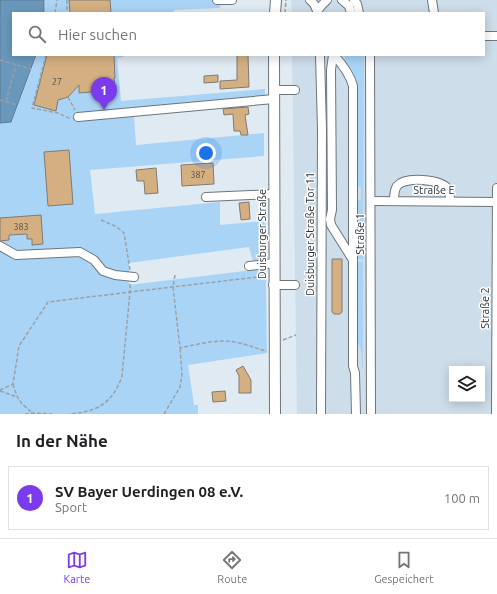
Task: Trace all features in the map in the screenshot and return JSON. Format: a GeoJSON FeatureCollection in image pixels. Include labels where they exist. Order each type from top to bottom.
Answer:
{"type":"FeatureCollection","features":[{"type":"Feature","properties":{"kind":"main road"},"geometry":{"type":"LineString","coordinates":[[275,12],[276,0]]}},
{"type":"Feature","properties":{"kind":"main road","name":"Duisburger Straße"},"geometry":{"type":"LineString","coordinates":[[274,56],[275,414]]}},
{"type":"Feature","properties":{"kind":"lane"},"geometry":{"type":"LineString","coordinates":[[217,0],[232,0]]}},
{"type":"Feature","properties":{"kind":"lane"},"geometry":{"type":"LineString","coordinates":[[310,0],[318,12]]}},
{"type":"Feature","properties":{"kind":"lane"},"geometry":{"type":"LineString","coordinates":[[318,12],[320,6],[327,0]]}},
{"type":"Feature","properties":{"kind":"lane"},"geometry":{"type":"LineString","coordinates":[[342,0],[349,6],[351,12]]}},
{"type":"Feature","properties":{"kind":"lane"},"geometry":{"type":"LineString","coordinates":[[354,0],[357,4],[359,12]]}},
{"type":"Feature","properties":{"kind":"lane"},"geometry":{"type":"LineString","coordinates":[[432,0],[434,12]]}},
{"type":"Feature","properties":{"kind":"lane"},"geometry":{"type":"LineString","coordinates":[[485,36],[497,36]]}},
{"type":"Feature","properties":{"kind":"lane","name":"Duisburger Straße Tor 11"},"geometry":{"type":"LineString","coordinates":[[320,56],[322,130],[321,414]]}},
{"type":"Feature","properties":{"kind":"lane"},"geometry":{"type":"LineString","coordinates":[[333,56],[331,70],[332,210],[330,219],[331,224],[353,260]]}},
{"type":"Feature","properties":{"kind":"lane"},"geometry":{"type":"LineString","coordinates":[[334,56],[343,65],[353,86],[353,366],[355,373],[356,414]]}},
{"type":"Feature","properties":{"kind":"lane","name":"Straße 1"},"geometry":{"type":"LineString","coordinates":[[370,56],[371,414]]}},
{"type":"Feature","properties":{"kind":"lane"},"geometry":{"type":"LineString","coordinates":[[78,117],[274,95],[295,90]]}},
{"type":"Feature","properties":{"kind":"lane"},"geometry":{"type":"LineString","coordinates":[[394,201],[394,194],[398,186],[404,181],[413,180],[441,183],[448,188],[450,202]]}},
{"type":"Feature","properties":{"kind":"lane","name":"Straße 2"},"geometry":{"type":"LineString","coordinates":[[496,414],[497,188]]}},
{"type":"Feature","properties":{"kind":"lane"},"geometry":{"type":"LineString","coordinates":[[206,197],[274,194]]}},
{"type":"Feature","properties":{"kind":"lane","name":"Straße E"},"geometry":{"type":"LineString","coordinates":[[371,201],[497,202]]}},
{"type":"Feature","properties":{"kind":"lane"},"geometry":{"type":"LineString","coordinates":[[0,246],[16,255],[80,252],[94,260],[103,271],[115,275],[132,277]]}},
{"type":"Feature","properties":{"kind":"lane"},"geometry":{"type":"LineString","coordinates":[[249,266],[275,263]]}},
{"type":"Feature","properties":{"kind":"lane"},"geometry":{"type":"LineString","coordinates":[[274,285],[294,285]]}},
{"type":"Feature","properties":{"kind":"path"},"geometry":{"type":"LineString","coordinates":[[55,12],[57,0]]}},
{"type":"Feature","properties":{"kind":"path"},"geometry":{"type":"LineString","coordinates":[[67,0],[67,12]]}},
{"type":"Feature","properties":{"kind":"path"},"geometry":{"type":"LineString","coordinates":[[285,12],[286,0]]}},
{"type":"Feature","properties":{"kind":"path"},"geometry":{"type":"LineString","coordinates":[[46,56],[32,108],[58,113],[74,121],[78,117],[68,97]]}},
{"type":"Feature","properties":{"kind":"path"},"geometry":{"type":"LineString","coordinates":[[0,60],[31,69]]}},
{"type":"Feature","properties":{"kind":"path"},"geometry":{"type":"LineString","coordinates":[[6,101],[16,64]]}},
{"type":"Feature","properties":{"kind":"path"},"geometry":{"type":"LineString","coordinates":[[0,100],[18,105]]}},
{"type":"Feature","properties":{"kind":"path"},"geometry":{"type":"LineString","coordinates":[[69,414],[81,413],[103,405],[112,397],[122,376],[132,277],[124,233],[117,227],[101,220]]}},
{"type":"Feature","properties":{"kind":"path"},"geometry":{"type":"LineString","coordinates":[[164,414],[180,387],[182,375],[173,287],[175,275]]}},
{"type":"Feature","properties":{"kind":"path"},"geometry":{"type":"LineString","coordinates":[[33,413],[20,403],[16,397],[13,384],[19,346],[48,302],[268,276]]}},
{"type":"Feature","properties":{"kind":"path"},"geometry":{"type":"LineString","coordinates":[[283,340],[296,335]]}},
{"type":"Feature","properties":{"kind":"path"},"geometry":{"type":"LineString","coordinates":[[180,348],[193,345],[229,342],[239,343],[268,351]]}},
{"type":"Feature","properties":{"kind":"path"},"geometry":{"type":"LineString","coordinates":[[0,390],[13,384]]}},
{"type":"Feature","properties":{"kind":"path"},"geometry":{"type":"LineString","coordinates":[[0,390],[16,397]]}},
{"type":"Feature","properties":{"kind":"path"},"geometry":{"type":"LineString","coordinates":[[25,414],[52,414]]}},
{"type":"Feature","properties":{"kind":"shaded area"},"geometry":{"type":"Polygon","coordinates":[[[0,0],[44,0],[44,12],[12,12],[12,56],[36,56],[11,122],[0,123],[0,0]]]}},
{"type":"Feature","properties":{"kind":"shaded area"},"geometry":{"type":"Polygon","coordinates":[[[45,0],[220,0],[220,8],[174,10],[174,12],[45,12],[45,0]]]}},
{"type":"Feature","properties":{"kind":"shaded area"},"geometry":{"type":"Polygon","coordinates":[[[291,0],[497,0],[497,414],[297,414],[292,56],[485,56],[485,12],[292,12],[291,0]]]}},
{"type":"Feature","properties":{"kind":"shaded area"},"geometry":{"type":"Polygon","coordinates":[[[37,56],[124,56],[117,58],[121,101],[265,89],[265,104],[134,115],[136,145],[264,133],[264,156],[90,170],[95,214],[220,202],[220,225],[265,221],[267,353],[188,365],[194,405],[198,405],[198,414],[0,414],[0,123],[12,121],[37,56]],[[249,247],[129,263],[129,285],[253,270],[254,265],[249,247]]]}},
{"type":"Feature","properties":{"kind":"shaded area"},"geometry":{"type":"Polygon","coordinates":[[[345,56],[364,56],[363,259],[357,259],[357,200],[361,200],[361,187],[357,187],[357,86],[345,56]]]}},
{"type":"Feature","properties":{"kind":"shaded area"},"geometry":{"type":"Polygon","coordinates":[[[357,262],[363,262],[362,369],[361,350],[357,341],[357,262]]]}},
{"type":"Feature","properties":{"kind":"building"},"geometry":{"type":"Polygon","coordinates":[[[69,0],[110,0],[111,12],[70,12],[69,0]]]}},
{"type":"Feature","properties":{"kind":"building"},"geometry":{"type":"Polygon","coordinates":[[[47,56],[114,56],[115,90],[79,93],[79,85],[68,97],[58,100],[56,111],[34,105],[47,56]]]}},
{"type":"Feature","properties":{"kind":"building"},"geometry":{"type":"Polygon","coordinates":[[[237,56],[248,56],[249,87],[220,89],[220,81],[237,80],[237,56]]]}},
{"type":"Feature","properties":{"kind":"building"},"geometry":{"type":"Polygon","coordinates":[[[218,75],[218,82],[204,83],[204,76],[218,75]]]}},
{"type":"Feature","properties":{"kind":"building"},"geometry":{"type":"Polygon","coordinates":[[[248,107],[249,114],[245,115],[248,135],[241,135],[240,131],[234,131],[233,114],[224,115],[223,109],[248,107]]]}},
{"type":"Feature","properties":{"kind":"building"},"geometry":{"type":"Polygon","coordinates":[[[69,150],[73,204],[48,206],[44,152],[69,150]]]}},
{"type":"Feature","properties":{"kind":"building"},"geometry":{"type":"Polygon","coordinates":[[[213,163],[214,184],[182,186],[181,165],[213,163]]]}},
{"type":"Feature","properties":{"kind":"building"},"geometry":{"type":"Polygon","coordinates":[[[156,168],[158,193],[145,194],[144,181],[137,181],[136,170],[156,168]]]}},
{"type":"Feature","properties":{"kind":"building"},"geometry":{"type":"Polygon","coordinates":[[[249,202],[250,219],[241,220],[239,203],[249,202]]]}},
{"type":"Feature","properties":{"kind":"building"},"geometry":{"type":"Polygon","coordinates":[[[41,215],[43,244],[32,245],[32,239],[27,239],[27,234],[9,235],[9,240],[0,241],[0,218],[41,215]]]}},
{"type":"Feature","properties":{"kind":"building"},"geometry":{"type":"Polygon","coordinates":[[[332,259],[342,259],[342,312],[340,314],[334,314],[332,312],[332,259]]]}},
{"type":"Feature","properties":{"kind":"building"},"geometry":{"type":"Polygon","coordinates":[[[243,366],[251,380],[251,393],[239,393],[239,376],[236,370],[243,366]]]}},
{"type":"Feature","properties":{"kind":"building"},"geometry":{"type":"Polygon","coordinates":[[[225,391],[226,401],[213,402],[212,392],[225,391]]]}},
{"type":"Feature","properties":{"kind":"place","name":"SV Bayer Uerdingen 08 e.V."},"geometry":{"type":"Point","coordinates":[104,110]}}]}
